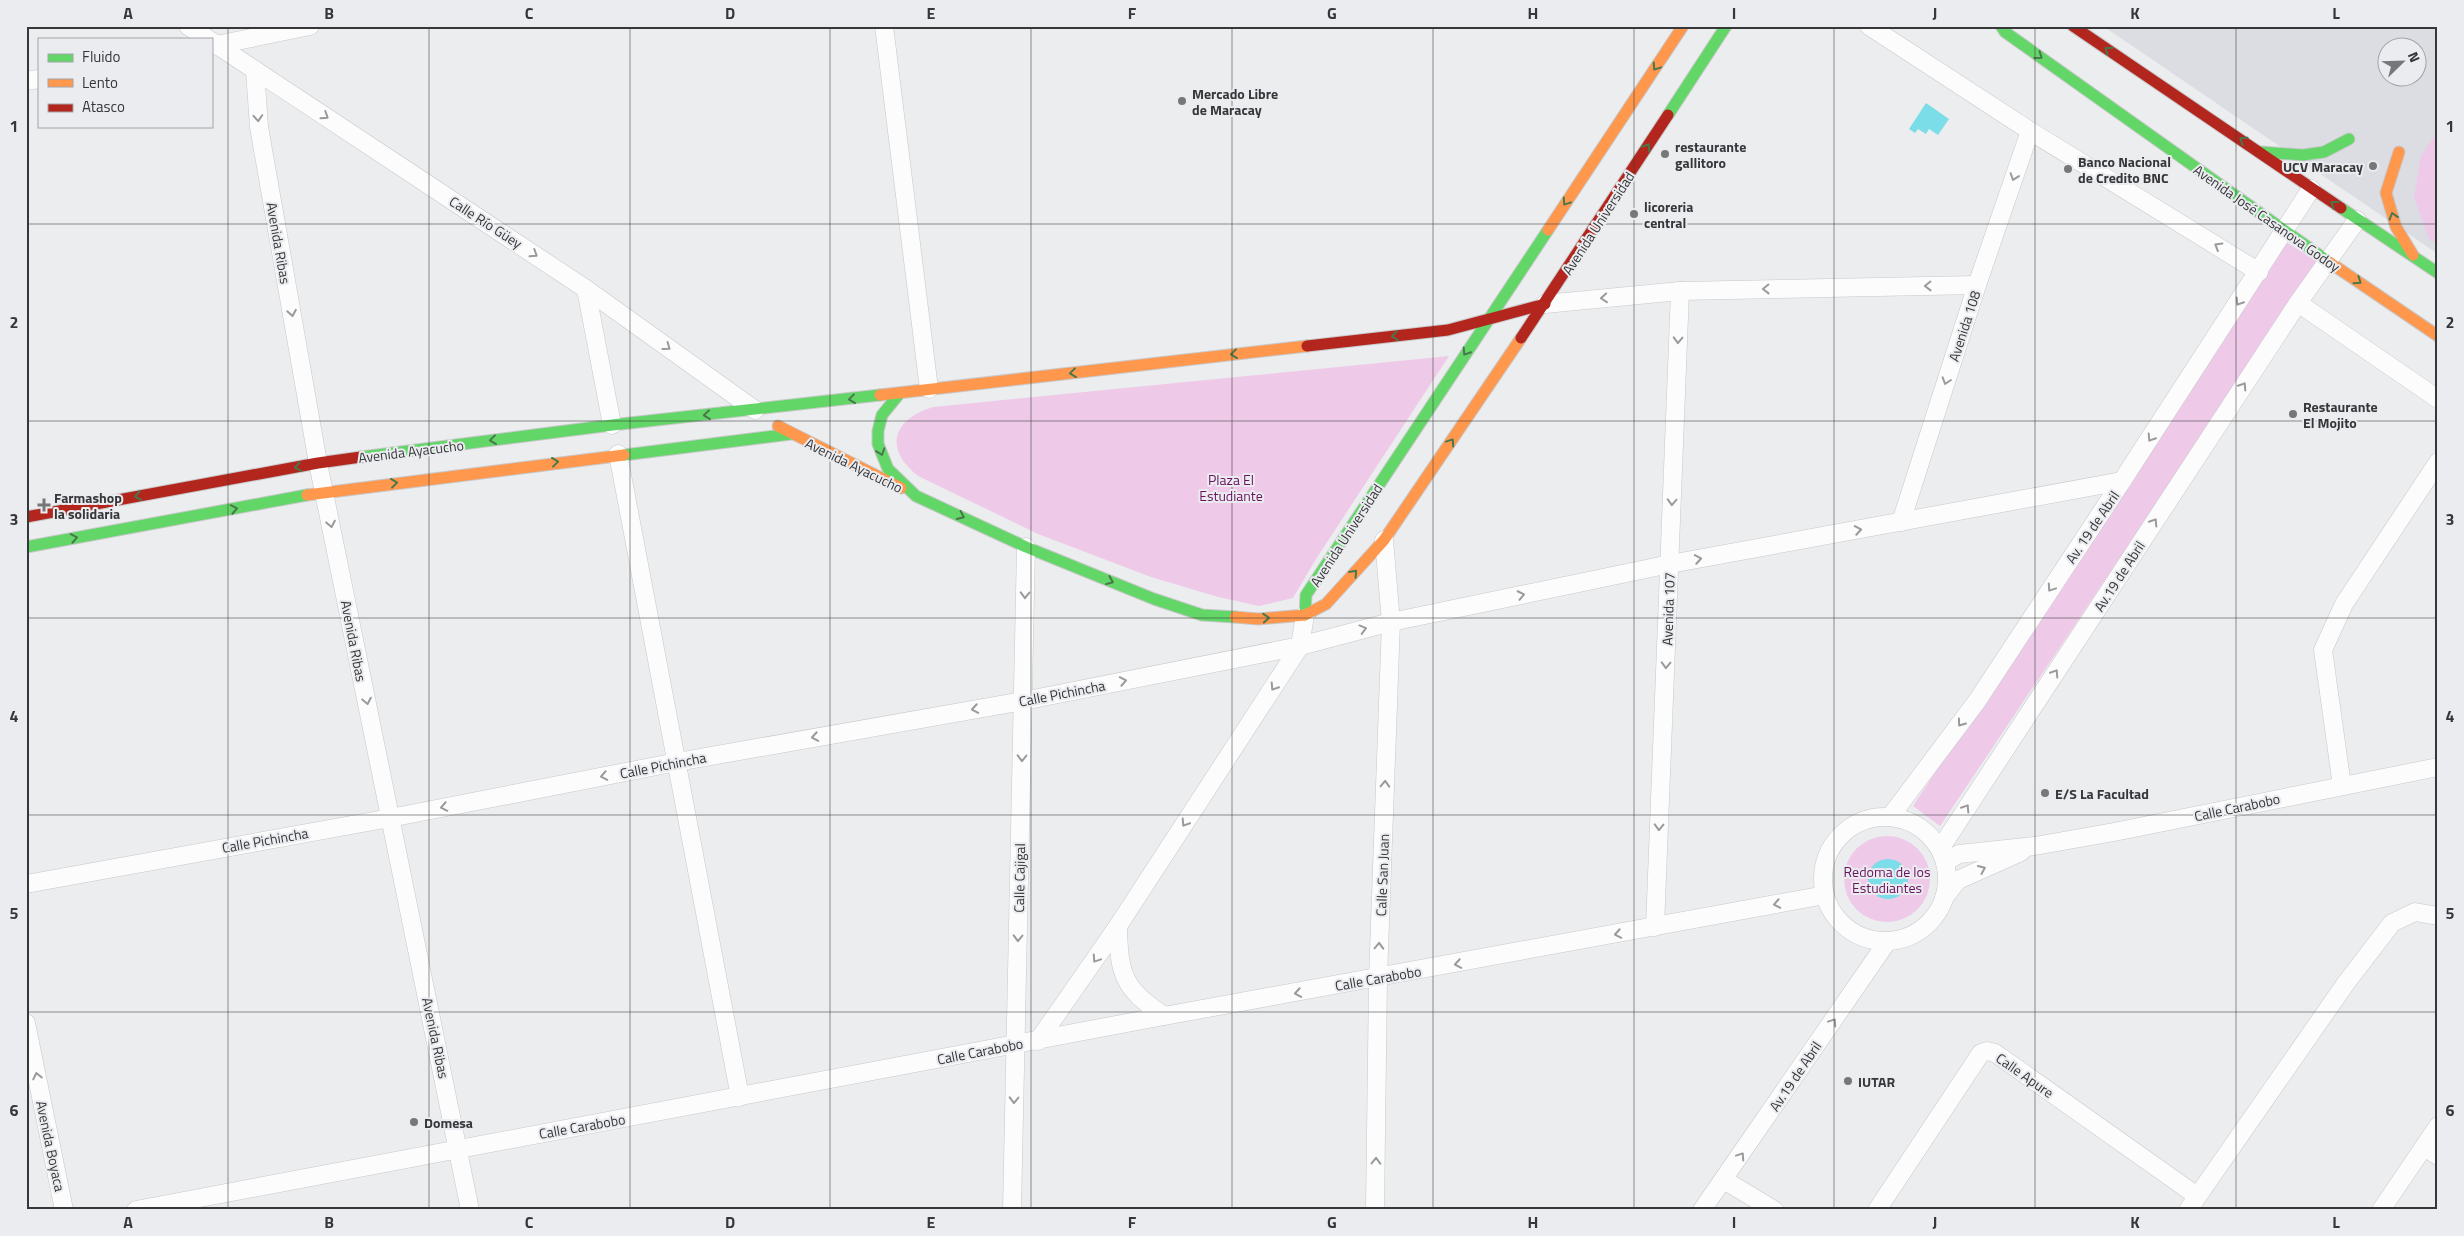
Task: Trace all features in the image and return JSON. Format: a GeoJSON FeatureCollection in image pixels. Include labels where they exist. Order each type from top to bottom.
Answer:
{"type":"FeatureCollection","features":[{"type":"Feature","properties":{"kind":"street","name":"Calle Río Güey"},"geometry":{"type":"LineString","coordinates":[[188,26],[205,38]]}},
{"type":"Feature","properties":{"kind":"street"},"geometry":{"type":"LineString","coordinates":[[212,43],[310,26]]}},
{"type":"Feature","properties":{"kind":"street"},"geometry":{"type":"LineString","coordinates":[[884,26],[929,389]]}},
{"type":"Feature","properties":{"kind":"street","name":"Avenida Universidad"},"geometry":{"type":"LineString","coordinates":[[1305,615],[1306,595],[1683,26]]}},
{"type":"Feature","properties":{"kind":"street","name":"Avenida Universidad"},"geometry":{"type":"LineString","coordinates":[[1305,615],[1326,604],[1384,540],[1546,304],[1726,26]]}},
{"type":"Feature","properties":{"kind":"street"},"geometry":{"type":"LineString","coordinates":[[1868,26],[2030,131],[2259,272]]}},
{"type":"Feature","properties":{"kind":"street"},"geometry":{"type":"LineString","coordinates":[[2073,26],[2261,152],[2311,189],[2438,273]]}},
{"type":"Feature","properties":{"kind":"street","name":"Avenida José Casanova Godoy"},"geometry":{"type":"LineString","coordinates":[[2000,28],[2284,231],[2438,336]]}},
{"type":"Feature","properties":{"kind":"street","name":"Calle Río Güey"},"geometry":{"type":"LineString","coordinates":[[212,43],[586,288],[756,410]]}},
{"type":"Feature","properties":{"kind":"street","name":"Avenida Ribas"},"geometry":{"type":"LineString","coordinates":[[255,70],[259,127],[318,463],[470,1210]]}},
{"type":"Feature","properties":{"kind":"street","name":"Avenida 108"},"geometry":{"type":"LineString","coordinates":[[1901,522],[1977,285],[2030,131]]}},
{"type":"Feature","properties":{"kind":"street"},"geometry":{"type":"LineString","coordinates":[[2261,152],[2303,155],[2324,152],[2349,139]]}},
{"type":"Feature","properties":{"kind":"street"},"geometry":{"type":"LineString","coordinates":[[2399,152],[2386,193],[2396,226],[2416,259]]}},
{"type":"Feature","properties":{"kind":"street","name":"Av. 19 de Abril"},"geometry":{"type":"LineString","coordinates":[[1890,817],[1976,701],[2259,272],[2311,189]]}},
{"type":"Feature","properties":{"kind":"street","name":"Av.19 de Abril"},"geometry":{"type":"LineString","coordinates":[[1942,856],[2298,303],[2357,220]]}},
{"type":"Feature","properties":{"kind":"street"},"geometry":{"type":"LineString","coordinates":[[756,410],[1448,330],[1546,304],[1680,291],[1977,285]]}},
{"type":"Feature","properties":{"kind":"street"},"geometry":{"type":"LineString","coordinates":[[586,288],[612,425]]}},
{"type":"Feature","properties":{"kind":"street","name":"Avenida 107"},"geometry":{"type":"LineString","coordinates":[[1655,927],[1680,291]]}},
{"type":"Feature","properties":{"kind":"street"},"geometry":{"type":"LineString","coordinates":[[2298,303],[2438,399]]}},
{"type":"Feature","properties":{"kind":"street"},"geometry":{"type":"LineString","coordinates":[[900,393],[882,415],[878,431],[878,444],[888,469],[916,496]]}},
{"type":"Feature","properties":{"kind":"street","name":"Avenida Ayacucho"},"geometry":{"type":"LineString","coordinates":[[26,517],[318,463],[612,425],[756,410],[791,434],[916,496],[1026,547],[1154,599],[1202,615],[1258,619],[1305,615]]}},
{"type":"Feature","properties":{"kind":"street","name":"Avenida Ayacucho"},"geometry":{"type":"LineString","coordinates":[[26,547],[324,492],[791,434]]}},
{"type":"Feature","properties":{"kind":"street"},"geometry":{"type":"LineString","coordinates":[[618,454],[740,1097]]}},
{"type":"Feature","properties":{"kind":"street"},"geometry":{"type":"LineString","coordinates":[[2342,786],[2323,650],[2344,604],[2438,462]]}},
{"type":"Feature","properties":{"kind":"street","name":"Calle Pichincha"},"geometry":{"type":"LineString","coordinates":[[26,884],[390,818],[677,762],[1023,701],[1300,646],[1391,622],[1670,564],[2122,481]]}},
{"type":"Feature","properties":{"kind":"street","name":"Calle San Juan"},"geometry":{"type":"LineString","coordinates":[[1375,1210],[1378,978],[1391,622],[1384,540]]}},
{"type":"Feature","properties":{"kind":"street","name":"Calle Cajigal"},"geometry":{"type":"LineString","coordinates":[[1012,1210],[1026,547]]}},
{"type":"Feature","properties":{"kind":"street"},"geometry":{"type":"LineString","coordinates":[[1038,1041],[1118,926],[1300,646],[1305,615]]}},
{"type":"Feature","properties":{"kind":"street","name":"Calle Carabobo"},"geometry":{"type":"LineString","coordinates":[[2035,846],[2438,767]]}},
{"type":"Feature","properties":{"kind":"street"},"geometry":{"type":"LineString","coordinates":[[1944,898],[1947,874],[1942,856],[1919,827],[1906,820],[1890,817],[1871,819],[1852,826],[1838,839],[1828,856],[1823,876],[1825,896],[1834,914],[1848,929],[1867,939],[1887,942],[1917,933],[1929,924],[1938,912],[1944,898],[1958,880],[2035,846]]}},
{"type":"Feature","properties":{"kind":"street"},"geometry":{"type":"LineString","coordinates":[[1942,856],[2035,846]]}},
{"type":"Feature","properties":{"kind":"street","name":"Calle Carabobo"},"geometry":{"type":"LineString","coordinates":[[136,1210],[1164,1016],[1825,896]]}},
{"type":"Feature","properties":{"kind":"street","name":"Calle Apure"},"geometry":{"type":"LineString","coordinates":[[1877,1210],[1980,1053],[1987,1051],[1995,1053],[2193,1203],[2346,983],[2392,923],[2415,912],[2438,916]]}},
{"type":"Feature","properties":{"kind":"street"},"geometry":{"type":"LineString","coordinates":[[1118,926],[1119,957],[1125,979],[1140,999],[1164,1016]]}},
{"type":"Feature","properties":{"kind":"street","name":"Av.19 de Abril"},"geometry":{"type":"LineString","coordinates":[[1702,1210],[1887,942]]}},
{"type":"Feature","properties":{"kind":"street","name":"Avenida Boyaca"},"geometry":{"type":"LineString","coordinates":[[26,1023],[64,1210]]}},
{"type":"Feature","properties":{"kind":"street"},"geometry":{"type":"LineString","coordinates":[[2381,1210],[2431,1152],[2438,1126]]}},
{"type":"Feature","properties":{"kind":"street"},"geometry":{"type":"LineString","coordinates":[[1724,1180],[1774,1210]]}},
{"type":"Feature","properties":{"kind":"shaded area","name":"UCV Maracay"},"geometry":{"type":"Polygon","coordinates":[[[2103,26],[2438,26],[2438,254],[2103,26]]]}},
{"type":"Feature","properties":{"kind":"green space"},"geometry":{"type":"Polygon","coordinates":[[[2438,131],[2438,244],[2429,239],[2414,197],[2421,156],[2438,131]]]}},
{"type":"Feature","properties":{"kind":"green space"},"geometry":{"type":"Polygon","coordinates":[[[2286,242],[2318,262],[1940,826],[1913,806],[2286,242]]]}},
{"type":"Feature","properties":{"kind":"green space","name":"Plaza El Estudiante"},"geometry":{"type":"Polygon","coordinates":[[[1449,356],[1316,559],[1293,598],[1259,606],[1218,597],[1151,577],[1038,534],[918,476],[900,456],[897,445],[897,436],[901,427],[919,412],[933,407],[1449,356]]]}},
{"type":"Feature","properties":{"kind":"green space","name":"Redoma de los Estudiantes"},"geometry":{"type":"Polygon","coordinates":[[[1879,836],[1895,836],[1904,839],[1918,848],[1927,862],[1930,879],[1927,896],[1918,910],[1904,919],[1895,922],[1879,922],[1863,915],[1851,903],[1844,887],[1844,871],[1851,855],[1863,843],[1879,836]]]}},
{"type":"Feature","properties":{"kind":"water"},"geometry":{"type":"Polygon","coordinates":[[[1926,103],[1949,119],[1938,135],[1929,129],[1926,134],[1918,129],[1915,133],[1909,129],[1926,103]]]}},
{"type":"Feature","properties":{"kind":"water"},"geometry":{"type":"Polygon","coordinates":[[[1892,859],[1899,862],[1905,868],[1908,879],[1907,887],[1899,896],[1892,899],[1884,899],[1877,896],[1869,887],[1868,875],[1871,868],[1880,860],[1892,859]]]}},
{"type":"Feature","properties":{"kind":"traffic: fast"},"geometry":{"type":"LineString","coordinates":[[1668,115],[1726,26]]}},
{"type":"Feature","properties":{"kind":"traffic: fast"},"geometry":{"type":"LineString","coordinates":[[2001,26],[2005,32],[2329,262]]}},
{"type":"Feature","properties":{"kind":"traffic: fast"},"geometry":{"type":"LineString","coordinates":[[2261,152],[2303,155],[2324,152],[2349,139]]}},
{"type":"Feature","properties":{"kind":"traffic: fast"},"geometry":{"type":"LineString","coordinates":[[2341,208],[2438,273]]}},
{"type":"Feature","properties":{"kind":"traffic: fast"},"geometry":{"type":"LineString","coordinates":[[1305,615],[1306,595],[1548,230]]}},
{"type":"Feature","properties":{"kind":"traffic: fast"},"geometry":{"type":"LineString","coordinates":[[900,393],[882,415],[878,431],[878,444],[888,469],[916,496],[1026,547],[1154,599],[1202,615],[1235,617]]}},
{"type":"Feature","properties":{"kind":"traffic: fast"},"geometry":{"type":"LineString","coordinates":[[361,457],[612,425],[880,395]]}},
{"type":"Feature","properties":{"kind":"traffic: fast"},"geometry":{"type":"LineString","coordinates":[[624,455],[791,434]]}},
{"type":"Feature","properties":{"kind":"traffic: fast"},"geometry":{"type":"LineString","coordinates":[[26,547],[307,495]]}},
{"type":"Feature","properties":{"kind":"traffic: slow"},"geometry":{"type":"LineString","coordinates":[[1548,230],[1683,26]]}},
{"type":"Feature","properties":{"kind":"traffic: slow"},"geometry":{"type":"LineString","coordinates":[[2399,152],[2386,193],[2396,227],[2413,255]]}},
{"type":"Feature","properties":{"kind":"traffic: slow"},"geometry":{"type":"LineString","coordinates":[[2329,262],[2438,336]]}},
{"type":"Feature","properties":{"kind":"traffic: slow"},"geometry":{"type":"LineString","coordinates":[[1235,617],[1258,619],[1305,615],[1326,604],[1384,540],[1521,338]]}},
{"type":"Feature","properties":{"kind":"traffic: slow"},"geometry":{"type":"LineString","coordinates":[[880,395],[1307,346]]}},
{"type":"Feature","properties":{"kind":"traffic: slow"},"geometry":{"type":"LineString","coordinates":[[778,426],[901,488]]}},
{"type":"Feature","properties":{"kind":"traffic: slow"},"geometry":{"type":"LineString","coordinates":[[307,495],[624,455]]}},
{"type":"Feature","properties":{"kind":"traffic: jam"},"geometry":{"type":"LineString","coordinates":[[2073,26],[2341,208]]}},
{"type":"Feature","properties":{"kind":"traffic: jam"},"geometry":{"type":"LineString","coordinates":[[1521,338],[1668,115]]}},
{"type":"Feature","properties":{"kind":"traffic: jam"},"geometry":{"type":"LineString","coordinates":[[1307,346],[1448,330],[1545,304]]}},
{"type":"Feature","properties":{"kind":"traffic: jam"},"geometry":{"type":"LineString","coordinates":[[26,517],[318,463],[361,457]]}},
{"type":"Feature","properties":{"kind":"place","name":"Mercado Libre de Maracay"},"geometry":{"type":"Point","coordinates":[1182,101]}},
{"type":"Feature","properties":{"kind":"place","name":"restaurante gallitoro"},"geometry":{"type":"Point","coordinates":[1665,154]}},
{"type":"Feature","properties":{"kind":"place","name":"UCV Maracay"},"geometry":{"type":"Point","coordinates":[2373,166]}},
{"type":"Feature","properties":{"kind":"place","name":"Banco Nacional de Credito BNC"},"geometry":{"type":"Point","coordinates":[2068,169]}},
{"type":"Feature","properties":{"kind":"place","name":"licoreria central"},"geometry":{"type":"Point","coordinates":[1634,214]}},
{"type":"Feature","properties":{"kind":"place","name":"Restaurante El Mojito"},"geometry":{"type":"Point","coordinates":[2293,414]}},
{"type":"Feature","properties":{"kind":"place","name":"Farmashop la solidaria"},"geometry":{"type":"Point","coordinates":[44,505]}},
{"type":"Feature","properties":{"kind":"place","name":"E/S La Facultad"},"geometry":{"type":"Point","coordinates":[2045,793]}},
{"type":"Feature","properties":{"kind":"place","name":"IUTAR"},"geometry":{"type":"Point","coordinates":[1848,1081]}},
{"type":"Feature","properties":{"kind":"place","name":"Domesa"},"geometry":{"type":"Point","coordinates":[414,1122]}}]}
